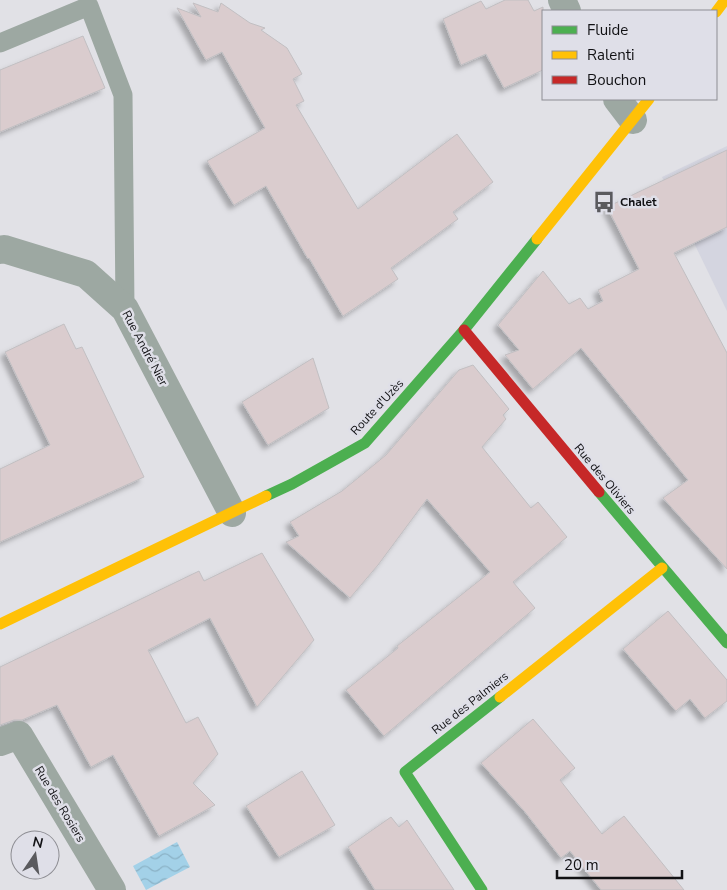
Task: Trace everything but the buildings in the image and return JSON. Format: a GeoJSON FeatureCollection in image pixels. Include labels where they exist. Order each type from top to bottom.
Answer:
{"type":"FeatureCollection","features":[{"type":"Feature","properties":{"kind":"street"},"geometry":{"type":"LineString","coordinates":[[717,11],[725,0]]}},
{"type":"Feature","properties":{"kind":"street"},"geometry":{"type":"LineString","coordinates":[[618,100],[633,120]]}},
{"type":"Feature","properties":{"kind":"street","name":"Route d'Uzès"},"geometry":{"type":"LineString","coordinates":[[0,624],[292,484],[366,443],[464,330],[648,100]]}},
{"type":"Feature","properties":{"kind":"street","name":"Rue André Nier"},"geometry":{"type":"LineString","coordinates":[[0,250],[4,249],[86,274],[125,309],[232,513]]}},
{"type":"Feature","properties":{"kind":"street","name":"Rue des Oliviers"},"geometry":{"type":"LineString","coordinates":[[464,330],[662,568],[727,643]]}},
{"type":"Feature","properties":{"kind":"street","name":"Rue des Palmiers"},"geometry":{"type":"LineString","coordinates":[[482,890],[405,772],[662,568]]}},
{"type":"Feature","properties":{"kind":"street","name":"Rue des Rosiers"},"geometry":{"type":"LineString","coordinates":[[0,742],[19,735],[112,890]]}},
{"type":"Feature","properties":{"kind":"lane"},"geometry":{"type":"LineString","coordinates":[[0,43],[89,6],[123,95],[125,309]]}},
{"type":"Feature","properties":{"kind":"shaded area"},"geometry":{"type":"Polygon","coordinates":[[[727,146],[727,311],[662,177],[727,146]]]}},
{"type":"Feature","properties":{"kind":"water"},"geometry":{"type":"Polygon","coordinates":[[[177,842],[190,867],[146,890],[133,866],[177,842]]]}},
{"type":"Feature","properties":{"kind":"traffic: fast"},"geometry":{"type":"LineString","coordinates":[[266,496],[292,484],[365,443],[464,330],[537,239]]}},
{"type":"Feature","properties":{"kind":"traffic: fast"},"geometry":{"type":"LineString","coordinates":[[599,492],[727,643]]}},
{"type":"Feature","properties":{"kind":"traffic: fast"},"geometry":{"type":"LineString","coordinates":[[482,890],[405,772],[500,697]]}},
{"type":"Feature","properties":{"kind":"traffic: slow"},"geometry":{"type":"LineString","coordinates":[[717,11],[725,0]]}},
{"type":"Feature","properties":{"kind":"traffic: slow"},"geometry":{"type":"LineString","coordinates":[[537,239],[648,100]]}},
{"type":"Feature","properties":{"kind":"traffic: slow"},"geometry":{"type":"LineString","coordinates":[[0,624],[266,496]]}},
{"type":"Feature","properties":{"kind":"traffic: slow"},"geometry":{"type":"LineString","coordinates":[[500,697],[662,568]]}},
{"type":"Feature","properties":{"kind":"traffic: jam"},"geometry":{"type":"LineString","coordinates":[[464,330],[599,492]]}},
{"type":"Feature","properties":{"kind":"place","name":"Chalet"},"geometry":{"type":"Point","coordinates":[604,202]}}]}
